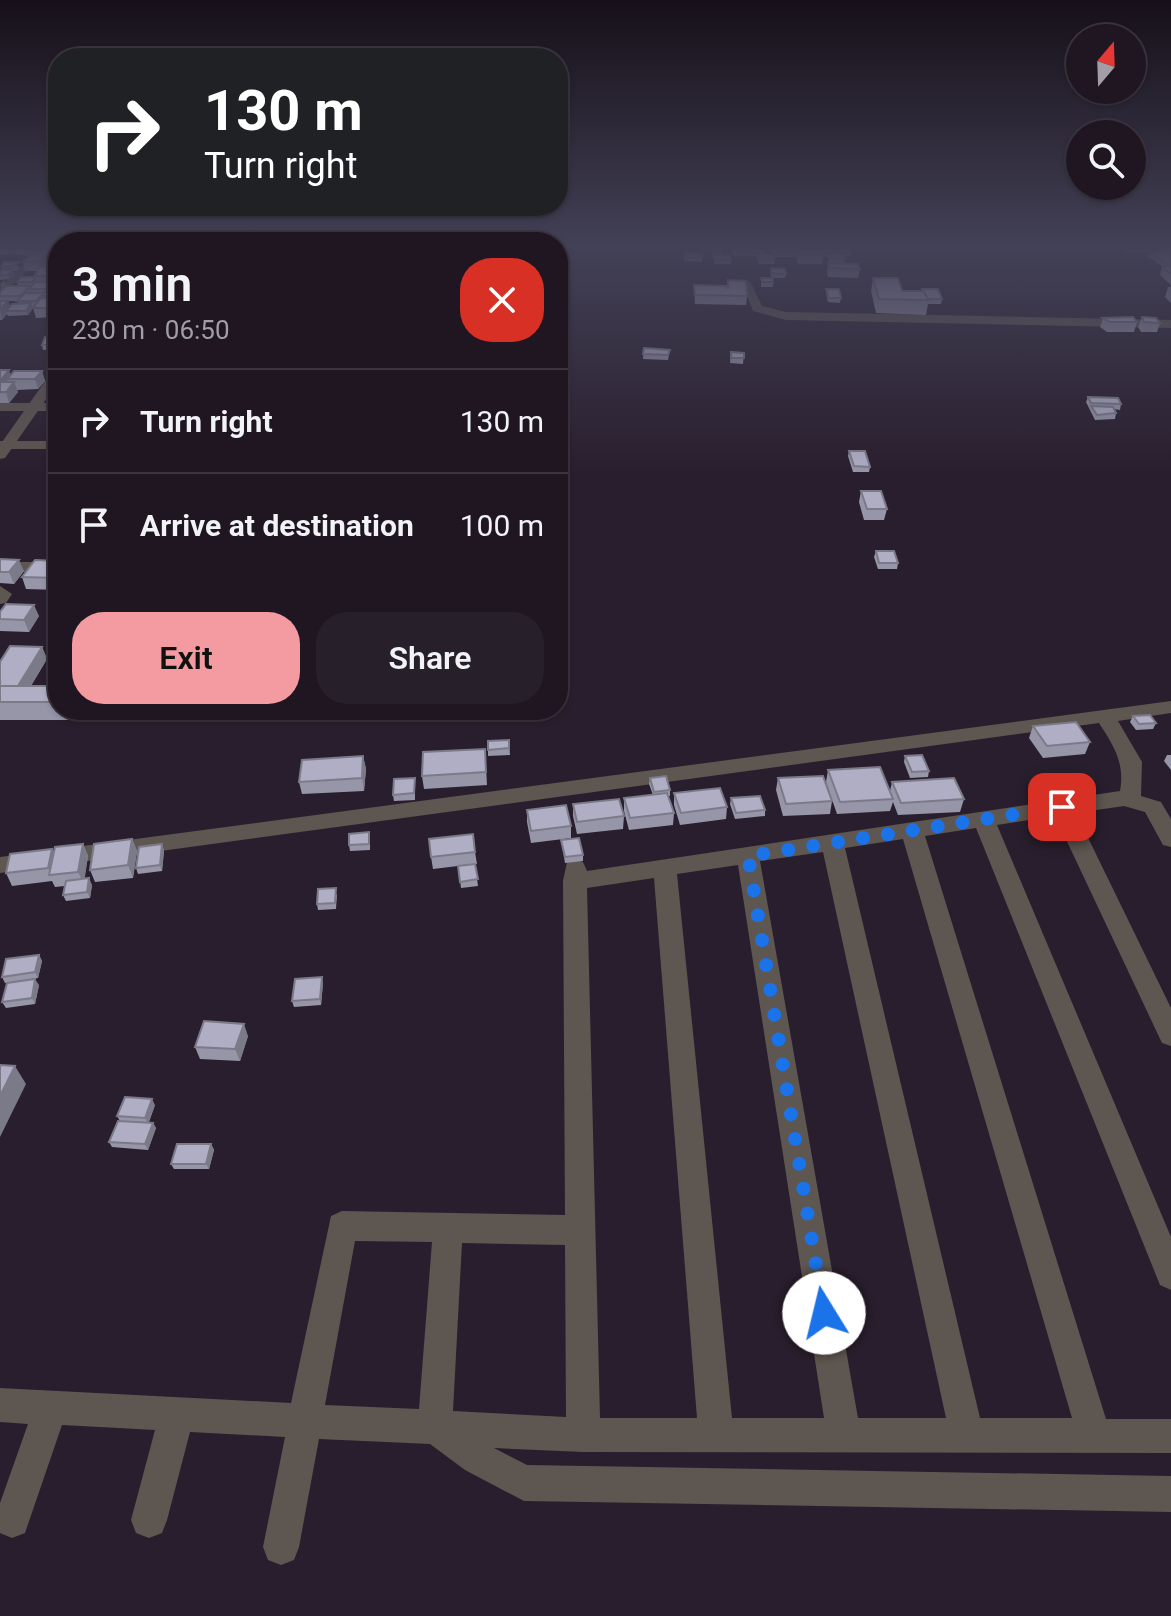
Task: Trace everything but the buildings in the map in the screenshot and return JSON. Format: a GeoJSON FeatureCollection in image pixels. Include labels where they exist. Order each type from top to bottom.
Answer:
{"type":"FeatureCollection","features":[{"type":"Feature","properties":{"kind":"street"},"geometry":{"type":"LineString","coordinates":[[2,448],[48,387]]}},
{"type":"Feature","properties":{"kind":"street"},"geometry":{"type":"LineString","coordinates":[[0,407],[48,407]]}},
{"type":"Feature","properties":{"kind":"street"},"geometry":{"type":"LineString","coordinates":[[2,448],[48,446]]}},
{"type":"Feature","properties":{"kind":"street"},"geometry":{"type":"LineString","coordinates":[[0,567],[48,567]]}},
{"type":"Feature","properties":{"kind":"street"},"geometry":{"type":"LineString","coordinates":[[0,591],[3,594],[0,599]]}},
{"type":"Feature","properties":{"kind":"street"},"geometry":{"type":"LineString","coordinates":[[0,865],[1171,707]]}},
{"type":"Feature","properties":{"kind":"street"},"geometry":{"type":"LineString","coordinates":[[1104,715],[1133,760],[1136,773],[1130,798]]}},
{"type":"Feature","properties":{"kind":"street"},"geometry":{"type":"LineString","coordinates":[[583,1435],[575,874],[665,869],[1130,798],[1153,807],[1171,839]]}},
{"type":"Feature","properties":{"kind":"street"},"geometry":{"type":"LineString","coordinates":[[1062,807],[1171,1035]]}},
{"type":"Feature","properties":{"kind":"street"},"geometry":{"type":"LineString","coordinates":[[983,819],[1171,1274]]}},
{"type":"Feature","properties":{"kind":"street"},"geometry":{"type":"LineString","coordinates":[[912,830],[1094,1436]]}},
{"type":"Feature","properties":{"kind":"street"},"geometry":{"type":"LineString","coordinates":[[832,843],[967,1436]]}},
{"type":"Feature","properties":{"kind":"street"},"geometry":{"type":"LineString","coordinates":[[748,856],[844,1436]]}},
{"type":"Feature","properties":{"kind":"street"},"geometry":{"type":"LineString","coordinates":[[665,869],[716,1435]]}},
{"type":"Feature","properties":{"kind":"street"},"geometry":{"type":"LineString","coordinates":[[281,1547],[342,1226],[579,1230]]}},
{"type":"Feature","properties":{"kind":"street"},"geometry":{"type":"LineString","coordinates":[[435,1427],[448,1228]]}},
{"type":"Feature","properties":{"kind":"street"},"geometry":{"type":"LineString","coordinates":[[0,1405],[583,1435],[1171,1436]]}},
{"type":"Feature","properties":{"kind":"street"},"geometry":{"type":"LineString","coordinates":[[12,1520],[51,1408]]}},
{"type":"Feature","properties":{"kind":"street"},"geometry":{"type":"LineString","coordinates":[[149,1520],[177,1414]]}},
{"type":"Feature","properties":{"kind":"street"},"geometry":{"type":"LineString","coordinates":[[435,1427],[477,1458],[524,1483],[1171,1494]]}},
{"type":"Feature","properties":{"kind":"route"},"geometry":{"type":"LineString","coordinates":[[824,1313],[748,856],[1062,807]]}}]}
